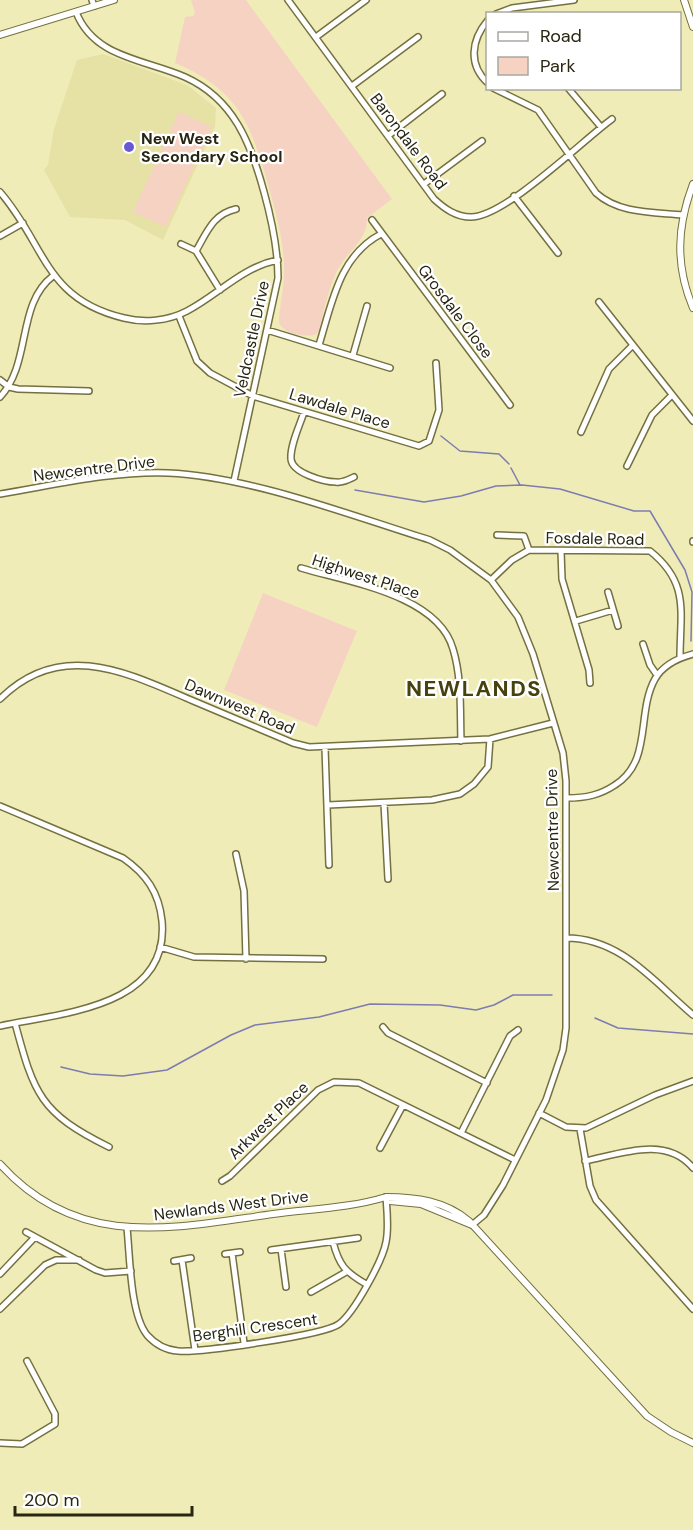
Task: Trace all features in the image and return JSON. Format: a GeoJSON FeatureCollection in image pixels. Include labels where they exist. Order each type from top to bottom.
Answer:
{"type":"FeatureCollection","features":[{"type":"Feature","properties":{"kind":"street"},"geometry":{"type":"LineString","coordinates":[[0,35],[76,12],[93,3],[114,0]]}},
{"type":"Feature","properties":{"kind":"street","name":"Barondale Road"},"geometry":{"type":"LineString","coordinates":[[288,0],[444,208],[466,216],[487,214],[570,154],[612,119]]}},
{"type":"Feature","properties":{"kind":"street"},"geometry":{"type":"LineString","coordinates":[[316,37],[366,0]]}},
{"type":"Feature","properties":{"kind":"street"},"geometry":{"type":"LineString","coordinates":[[501,12],[512,8],[574,0]]}},
{"type":"Feature","properties":{"kind":"street"},"geometry":{"type":"LineString","coordinates":[[684,0],[693,27]]}},
{"type":"Feature","properties":{"kind":"street","name":"Veldcastle Drive"},"geometry":{"type":"LineString","coordinates":[[76,12],[84,29],[98,44],[109,51],[185,77],[204,88],[227,109],[239,124],[254,156],[278,260],[276,296],[234,481]]}},
{"type":"Feature","properties":{"kind":"street"},"geometry":{"type":"LineString","coordinates":[[486,23],[474,44],[473,55],[475,65],[486,80]]}},
{"type":"Feature","properties":{"kind":"street"},"geometry":{"type":"LineString","coordinates":[[352,86],[418,37]]}},
{"type":"Feature","properties":{"kind":"street"},"geometry":{"type":"LineString","coordinates":[[497,90],[538,110],[606,202],[622,208],[683,215]]}},
{"type":"Feature","properties":{"kind":"street"},"geometry":{"type":"LineString","coordinates":[[570,90],[601,127]]}},
{"type":"Feature","properties":{"kind":"street"},"geometry":{"type":"LineString","coordinates":[[389,135],[442,94]]}},
{"type":"Feature","properties":{"kind":"street"},"geometry":{"type":"LineString","coordinates":[[424,184],[482,141]]}},
{"type":"Feature","properties":{"kind":"street"},"geometry":{"type":"LineString","coordinates":[[693,184],[679,235],[680,270],[693,308]]}},
{"type":"Feature","properties":{"kind":"street"},"geometry":{"type":"LineString","coordinates":[[0,192],[23,223],[53,276],[76,299],[101,313],[133,321],[179,316],[252,267],[278,260]]}},
{"type":"Feature","properties":{"kind":"street"},"geometry":{"type":"LineString","coordinates":[[514,196],[558,253]]}},
{"type":"Feature","properties":{"kind":"street"},"geometry":{"type":"LineString","coordinates":[[196,251],[213,221],[220,214],[236,209]]}},
{"type":"Feature","properties":{"kind":"street","name":"Grosdale Close"},"geometry":{"type":"LineString","coordinates":[[372,220],[510,405]]}},
{"type":"Feature","properties":{"kind":"street"},"geometry":{"type":"LineString","coordinates":[[0,236],[23,223]]}},
{"type":"Feature","properties":{"kind":"street"},"geometry":{"type":"LineString","coordinates":[[319,345],[344,268],[357,251],[381,234]]}},
{"type":"Feature","properties":{"kind":"street"},"geometry":{"type":"LineString","coordinates":[[181,244],[196,251],[220,290]]}},
{"type":"Feature","properties":{"kind":"street"},"geometry":{"type":"LineString","coordinates":[[0,398],[9,387],[21,357],[34,297],[39,286],[53,276]]}},
{"type":"Feature","properties":{"kind":"street"},"geometry":{"type":"LineString","coordinates":[[599,302],[693,421]]}},
{"type":"Feature","properties":{"kind":"street"},"geometry":{"type":"LineString","coordinates":[[352,356],[367,306]]}},
{"type":"Feature","properties":{"kind":"street","name":"Lawdale Place"},"geometry":{"type":"LineString","coordinates":[[179,316],[197,361],[204,369],[253,396],[420,446],[429,441],[438,413],[436,363]]}},
{"type":"Feature","properties":{"kind":"street"},"geometry":{"type":"LineString","coordinates":[[267,330],[390,368]]}},
{"type":"Feature","properties":{"kind":"street"},"geometry":{"type":"LineString","coordinates":[[581,432],[609,369],[632,346]]}},
{"type":"Feature","properties":{"kind":"street"},"geometry":{"type":"LineString","coordinates":[[0,380],[9,387],[89,391]]}},
{"type":"Feature","properties":{"kind":"street"},"geometry":{"type":"LineString","coordinates":[[627,466],[651,415],[671,396]]}},
{"type":"Feature","properties":{"kind":"street"},"geometry":{"type":"LineString","coordinates":[[304,412],[291,455],[294,466],[298,470],[329,482],[338,483],[354,477]]}},
{"type":"Feature","properties":{"kind":"street","name":"Newcentre Drive"},"geometry":{"type":"LineString","coordinates":[[0,494],[146,473],[197,475],[234,481],[430,540],[450,550],[491,580],[518,617],[563,753],[567,798],[565,1038],[557,1073],[539,1113],[487,1211],[472,1225]]}},
{"type":"Feature","properties":{"kind":"street","name":"Fosdale Road"},"geometry":{"type":"LineString","coordinates":[[497,535],[524,536],[530,550]]}},
{"type":"Feature","properties":{"kind":"street","name":"Fosdale Road"},"geometry":{"type":"LineString","coordinates":[[491,580],[512,560],[530,550],[650,551],[662,560],[680,590],[680,658]]}},
{"type":"Feature","properties":{"kind":"street"},"geometry":{"type":"LineString","coordinates":[[561,551],[562,579],[576,621],[590,683]]}},
{"type":"Feature","properties":{"kind":"street","name":"Highwest Place"},"geometry":{"type":"LineString","coordinates":[[300,568],[407,600],[437,620],[453,646],[457,665],[461,741]]}},
{"type":"Feature","properties":{"kind":"street"},"geometry":{"type":"LineString","coordinates":[[608,592],[618,626]]}},
{"type":"Feature","properties":{"kind":"street"},"geometry":{"type":"LineString","coordinates":[[576,621],[613,610]]}},
{"type":"Feature","properties":{"kind":"street"},"geometry":{"type":"LineString","coordinates":[[643,645],[650,665],[657,675]]}},
{"type":"Feature","properties":{"kind":"street"},"geometry":{"type":"LineString","coordinates":[[567,798],[592,796],[604,792],[620,782],[632,769],[642,743],[650,691],[657,675],[680,658],[693,654]]}},
{"type":"Feature","properties":{"kind":"street","name":"Dawnwest Road"},"geometry":{"type":"LineString","coordinates":[[0,699],[25,679],[47,670],[66,666],[107,666],[293,743],[325,748],[490,739],[553,723]]}},
{"type":"Feature","properties":{"kind":"street"},"geometry":{"type":"LineString","coordinates":[[328,805],[384,803],[460,795],[474,784],[488,767],[490,739]]}},
{"type":"Feature","properties":{"kind":"street"},"geometry":{"type":"LineString","coordinates":[[325,748],[329,865]]}},
{"type":"Feature","properties":{"kind":"street"},"geometry":{"type":"LineString","coordinates":[[384,803],[388,879]]}},
{"type":"Feature","properties":{"kind":"street"},"geometry":{"type":"LineString","coordinates":[[0,806],[123,858],[140,870],[150,883],[161,910],[160,947],[146,975],[125,994],[105,1003],[0,1026]]}},
{"type":"Feature","properties":{"kind":"street"},"geometry":{"type":"LineString","coordinates":[[236,854],[244,891],[246,958]]}},
{"type":"Feature","properties":{"kind":"street"},"geometry":{"type":"LineString","coordinates":[[566,938],[591,939],[621,952],[693,1015]]}},
{"type":"Feature","properties":{"kind":"street"},"geometry":{"type":"LineString","coordinates":[[160,947],[194,957],[323,959]]}},
{"type":"Feature","properties":{"kind":"street"},"geometry":{"type":"LineString","coordinates":[[15,1023],[31,1081],[47,1105],[66,1123],[109,1147]]}},
{"type":"Feature","properties":{"kind":"street"},"geometry":{"type":"LineString","coordinates":[[382,1028],[487,1083]]}},
{"type":"Feature","properties":{"kind":"street"},"geometry":{"type":"LineString","coordinates":[[461,1133],[510,1036],[518,1030]]}},
{"type":"Feature","properties":{"kind":"street","name":"Arkwest Place"},"geometry":{"type":"LineString","coordinates":[[222,1182],[318,1090],[326,1085],[342,1081],[359,1083],[515,1160]]}},
{"type":"Feature","properties":{"kind":"street"},"geometry":{"type":"LineString","coordinates":[[539,1113],[566,1127],[580,1129],[594,1126],[655,1095],[693,1081]]}},
{"type":"Feature","properties":{"kind":"street"},"geometry":{"type":"LineString","coordinates":[[380,1148],[402,1105]]}},
{"type":"Feature","properties":{"kind":"street"},"geometry":{"type":"LineString","coordinates":[[580,1129],[590,1186],[596,1200],[693,1309]]}},
{"type":"Feature","properties":{"kind":"street"},"geometry":{"type":"LineString","coordinates":[[585,1161],[654,1149],[673,1152],[693,1168]]}},
{"type":"Feature","properties":{"kind":"street","name":"Newlands West Drive"},"geometry":{"type":"LineString","coordinates":[[0,1164],[19,1183],[51,1205],[92,1221],[126,1228],[165,1228],[386,1199],[421,1204],[472,1225],[638,1407],[659,1426],[693,1443]]}},
{"type":"Feature","properties":{"kind":"street","name":"Berghill Crescent"},"geometry":{"type":"LineString","coordinates":[[126,1228],[138,1315],[147,1335],[165,1348],[195,1350],[319,1332],[334,1327],[350,1312],[386,1245],[386,1199]]}},
{"type":"Feature","properties":{"kind":"street"},"geometry":{"type":"LineString","coordinates":[[26,1232],[105,1273],[131,1271]]}},
{"type":"Feature","properties":{"kind":"street"},"geometry":{"type":"LineString","coordinates":[[0,1274],[35,1237]]}},
{"type":"Feature","properties":{"kind":"street"},"geometry":{"type":"LineString","coordinates":[[271,1250],[358,1238]]}},
{"type":"Feature","properties":{"kind":"street"},"geometry":{"type":"LineString","coordinates":[[333,1242],[340,1265],[346,1272],[366,1284]]}},
{"type":"Feature","properties":{"kind":"street"},"geometry":{"type":"LineString","coordinates":[[281,1249],[286,1287]]}},
{"type":"Feature","properties":{"kind":"street"},"geometry":{"type":"LineString","coordinates":[[225,1254],[240,1252]]}},
{"type":"Feature","properties":{"kind":"street"},"geometry":{"type":"LineString","coordinates":[[232,1253],[244,1343]]}},
{"type":"Feature","properties":{"kind":"street"},"geometry":{"type":"LineString","coordinates":[[174,1261],[190,1258]]}},
{"type":"Feature","properties":{"kind":"street"},"geometry":{"type":"LineString","coordinates":[[0,1309],[45,1265],[56,1260],[79,1260]]}},
{"type":"Feature","properties":{"kind":"street"},"geometry":{"type":"LineString","coordinates":[[182,1260],[195,1350]]}},
{"type":"Feature","properties":{"kind":"street"},"geometry":{"type":"LineString","coordinates":[[311,1292],[346,1272]]}},
{"type":"Feature","properties":{"kind":"street"},"geometry":{"type":"LineString","coordinates":[[0,1443],[22,1444],[55,1424],[56,1414],[27,1361]]}},
{"type":"Feature","properties":{"kind":"shaded area","name":"New West Secondary School"},"geometry":{"type":"Polygon","coordinates":[[[103,54],[187,85],[216,108],[215,127],[163,240],[125,220],[70,217],[44,170],[48,165],[54,129],[77,60],[103,54]]]}},
{"type":"Feature","properties":{"kind":"green space"},"geometry":{"type":"Polygon","coordinates":[[[191,0],[246,0],[392,199],[367,218],[364,234],[337,271],[319,331],[315,335],[294,334],[285,330],[279,323],[284,275],[281,238],[262,165],[248,127],[228,98],[214,85],[197,73],[175,63],[185,17],[193,16],[195,13],[191,0]]]}},
{"type":"Feature","properties":{"kind":"green space"},"geometry":{"type":"Polygon","coordinates":[[[179,112],[212,127],[166,227],[133,212],[179,112]]]}},
{"type":"Feature","properties":{"kind":"green space"},"geometry":{"type":"Polygon","coordinates":[[[263,593],[357,631],[317,727],[224,690],[263,593]]]}},
{"type":"Feature","properties":{"kind":"waterway"},"geometry":{"type":"LineString","coordinates":[[441,436],[460,451],[499,454],[509,464]]}},
{"type":"Feature","properties":{"kind":"waterway"},"geometry":{"type":"LineString","coordinates":[[511,468],[520,485]]}},
{"type":"Feature","properties":{"kind":"waterway"},"geometry":{"type":"LineString","coordinates":[[355,490],[424,502],[461,496],[496,486],[522,485],[560,489],[634,511],[650,511],[685,570],[692,592],[691,641]]}},
{"type":"Feature","properties":{"kind":"waterway"},"geometry":{"type":"LineString","coordinates":[[61,1067],[90,1074],[123,1076],[167,1070],[231,1035],[255,1025],[319,1017],[370,1004],[440,1005],[476,1010],[494,1005],[513,995],[552,995]]}},
{"type":"Feature","properties":{"kind":"waterway"},"geometry":{"type":"LineString","coordinates":[[595,1018],[618,1028],[693,1034]]}},
{"type":"Feature","properties":{"kind":"place","name":"New West Secondary School"},"geometry":{"type":"Point","coordinates":[129,147]}},
{"type":"Feature","properties":{"kind":"district","name":"NEWLANDS"},"geometry":{"type":"Point","coordinates":[474,688]}}]}
